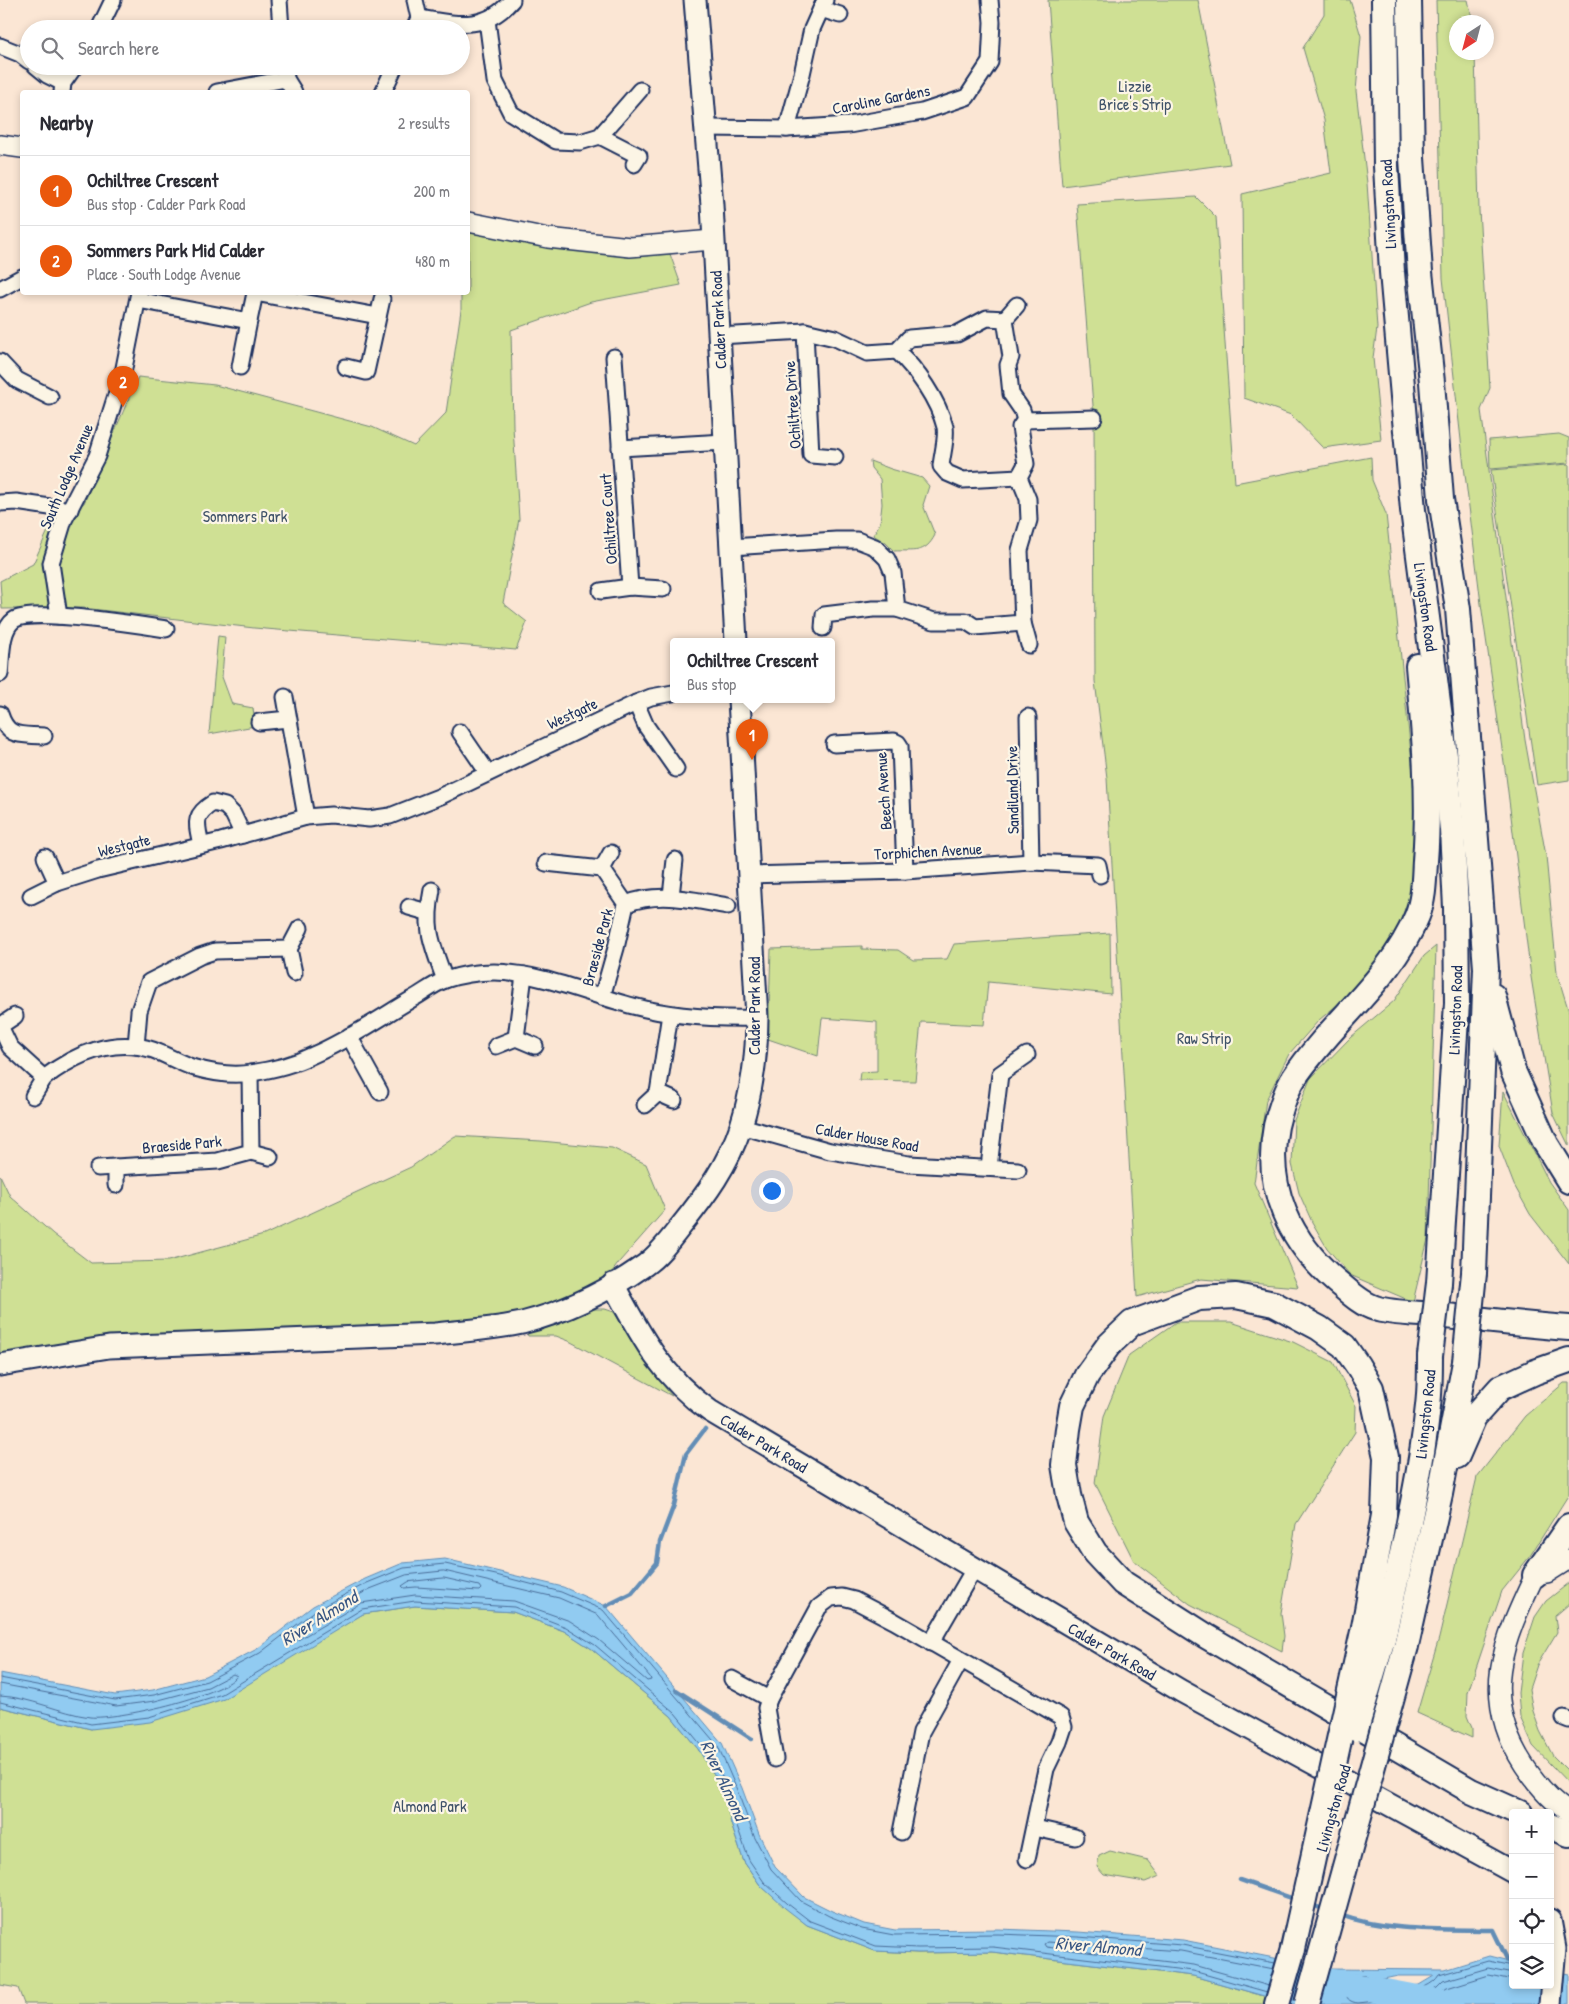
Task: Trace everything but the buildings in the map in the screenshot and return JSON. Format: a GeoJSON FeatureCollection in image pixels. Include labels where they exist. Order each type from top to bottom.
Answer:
{"type":"FeatureCollection","features":[{"type":"Feature","properties":{"kind":"main road","name":"Calder Park Road"},"geometry":{"type":"LineString","coordinates":[[695,0],[713,240],[736,638]]}},
{"type":"Feature","properties":{"kind":"main road","name":"Livingston Road"},"geometry":{"type":"LineString","coordinates":[[1373,1633],[1408,1526],[1428,1405],[1430,1356],[1439,1282],[1456,1003],[1456,908],[1452,830],[1445,756],[1413,510],[1392,272],[1386,166],[1384,0]]}},
{"type":"Feature","properties":{"kind":"main road","name":"Livingston Road"},"geometry":{"type":"LineString","coordinates":[[1306,2004],[1406,1646],[1440,1494],[1465,1362],[1474,1273],[1486,968],[1458,609],[1441,499],[1432,382],[1420,272],[1412,158],[1409,0]]}},
{"type":"Feature","properties":{"kind":"main road"},"geometry":{"type":"LineString","coordinates":[[1413,510],[1414,618],[1425,749],[1427,840],[1423,889],[1417,916],[1391,963],[1331,1030],[1293,1080],[1280,1110],[1273,1140],[1272,1171],[1279,1199],[1290,1227],[1306,1250],[1350,1294],[1374,1308],[1476,1321],[1569,1328]]}},
{"type":"Feature","properties":{"kind":"main road","name":"Calder Park Road"},"geometry":{"type":"LineString","coordinates":[[739,703],[758,1018],[754,1071],[741,1126],[713,1185],[674,1235],[645,1265],[613,1284],[642,1338],[680,1387],[693,1399],[733,1425],[1181,1691],[1509,1870]]}},
{"type":"Feature","properties":{"kind":"main road"},"geometry":{"type":"LineString","coordinates":[[1486,968],[1513,1072],[1546,1144],[1569,1181]]}},
{"type":"Feature","properties":{"kind":"main road"},"geometry":{"type":"LineString","coordinates":[[0,1365],[109,1347],[435,1334],[477,1330],[521,1323],[543,1316],[595,1295],[613,1284]]}},
{"type":"Feature","properties":{"kind":"main road"},"geometry":{"type":"LineString","coordinates":[[1277,2004],[1293,1949],[1373,1633],[1384,1515],[1386,1456],[1371,1388],[1354,1359],[1344,1346],[1319,1328],[1292,1313],[1274,1304],[1236,1296],[1199,1298],[1132,1323],[1108,1346],[1087,1375],[1072,1406],[1068,1429],[1064,1464],[1069,1495],[1076,1522],[1095,1553],[1123,1583],[1206,1636],[1471,1791],[1511,1809]]}},
{"type":"Feature","properties":{"kind":"main road"},"geometry":{"type":"LineString","coordinates":[[1440,1494],[1474,1418],[1500,1388],[1535,1372],[1569,1360]]}},
{"type":"Feature","properties":{"kind":"main road"},"geometry":{"type":"LineString","coordinates":[[1535,1574],[1569,1526]]}},
{"type":"Feature","properties":{"kind":"main road"},"geometry":{"type":"LineString","coordinates":[[1554,1828],[1569,1834]]}},
{"type":"Feature","properties":{"kind":"main road"},"geometry":{"type":"LineString","coordinates":[[1550,2004],[1554,1942]]}},
{"type":"Feature","properties":{"kind":"street"},"geometry":{"type":"LineString","coordinates":[[103,20],[113,0]]}},
{"type":"Feature","properties":{"kind":"street"},"geometry":{"type":"LineString","coordinates":[[279,0],[280,20]]}},
{"type":"Feature","properties":{"kind":"street"},"geometry":{"type":"LineString","coordinates":[[415,0],[417,20]]}},
{"type":"Feature","properties":{"kind":"street"},"geometry":{"type":"LineString","coordinates":[[470,23],[487,20],[512,0]]}},
{"type":"Feature","properties":{"kind":"street","name":"Caroline Gardens"},"geometry":{"type":"LineString","coordinates":[[705,128],[787,129],[858,124],[922,112],[966,97],[990,62],[992,22],[990,0]]}},
{"type":"Feature","properties":{"kind":"street"},"geometry":{"type":"LineString","coordinates":[[787,129],[812,30],[823,4],[840,15]]}},
{"type":"Feature","properties":{"kind":"street"},"geometry":{"type":"LineString","coordinates":[[487,20],[495,81],[511,113],[556,141],[580,142],[600,136],[640,90]]}},
{"type":"Feature","properties":{"kind":"street"},"geometry":{"type":"LineString","coordinates":[[0,46],[20,54]]}},
{"type":"Feature","properties":{"kind":"street"},"geometry":{"type":"LineString","coordinates":[[47,75],[63,88],[70,75]]}},
{"type":"Feature","properties":{"kind":"street"},"geometry":{"type":"LineString","coordinates":[[224,90],[275,75]]}},
{"type":"Feature","properties":{"kind":"street"},"geometry":{"type":"LineString","coordinates":[[286,75],[293,90]]}},
{"type":"Feature","properties":{"kind":"street"},"geometry":{"type":"LineString","coordinates":[[384,90],[391,75]]}},
{"type":"Feature","properties":{"kind":"street"},"geometry":{"type":"LineString","coordinates":[[600,136],[639,156],[634,164]]}},
{"type":"Feature","properties":{"kind":"street"},"geometry":{"type":"LineString","coordinates":[[0,145],[20,148]]}},
{"type":"Feature","properties":{"kind":"street"},"geometry":{"type":"LineString","coordinates":[[470,222],[548,238],[630,247],[713,240]]}},
{"type":"Feature","properties":{"kind":"street"},"geometry":{"type":"LineString","coordinates":[[0,289],[20,278]]}},
{"type":"Feature","properties":{"kind":"street"},"geometry":{"type":"LineString","coordinates":[[240,367],[255,295]]}},
{"type":"Feature","properties":{"kind":"street"},"geometry":{"type":"LineString","coordinates":[[266,295],[378,316]]}},
{"type":"Feature","properties":{"kind":"street"},"geometry":{"type":"LineString","coordinates":[[138,296],[249,322]]}},
{"type":"Feature","properties":{"kind":"street","name":"South Lodge Avenue"},"geometry":{"type":"LineString","coordinates":[[59,616],[51,563],[64,520],[97,456],[123,373],[138,296]]}},
{"type":"Feature","properties":{"kind":"street"},"geometry":{"type":"LineString","coordinates":[[346,367],[366,372],[382,299]]}},
{"type":"Feature","properties":{"kind":"street"},"geometry":{"type":"LineString","coordinates":[[1017,305],[1005,319],[1011,357],[1008,365],[1011,394],[1022,410],[1025,420]]}},
{"type":"Feature","properties":{"kind":"street"},"geometry":{"type":"LineString","coordinates":[[719,336],[805,331],[835,338],[867,353],[897,351],[909,338],[957,334],[987,318],[1005,319]]}},
{"type":"Feature","properties":{"kind":"street","name":"Ochiltree Drive"},"geometry":{"type":"LineString","coordinates":[[805,331],[811,455],[835,457]]}},
{"type":"Feature","properties":{"kind":"street"},"geometry":{"type":"LineString","coordinates":[[897,351],[910,363],[935,403],[945,429],[941,466],[947,473],[962,480],[1019,476]]}},
{"type":"Feature","properties":{"kind":"street","name":"Ochiltree Court"},"geometry":{"type":"LineString","coordinates":[[614,357],[630,587]]}},
{"type":"Feature","properties":{"kind":"street"},"geometry":{"type":"LineString","coordinates":[[0,362],[17,380],[50,397]]}},
{"type":"Feature","properties":{"kind":"street"},"geometry":{"type":"LineString","coordinates":[[1025,420],[1094,418]]}},
{"type":"Feature","properties":{"kind":"street"},"geometry":{"type":"LineString","coordinates":[[1019,476],[1026,464],[1020,427],[1025,420]]}},
{"type":"Feature","properties":{"kind":"street"},"geometry":{"type":"LineString","coordinates":[[620,448],[725,442]]}},
{"type":"Feature","properties":{"kind":"street"},"geometry":{"type":"LineString","coordinates":[[1019,476],[1028,499],[1029,520],[1020,550],[1023,623],[1029,645]]}},
{"type":"Feature","properties":{"kind":"street"},"geometry":{"type":"LineString","coordinates":[[0,503],[16,502],[70,510]]}},
{"type":"Feature","properties":{"kind":"street"},"geometry":{"type":"LineString","coordinates":[[731,547],[857,540],[875,547],[887,560],[893,573],[897,609]]}},
{"type":"Feature","properties":{"kind":"street"},"geometry":{"type":"LineString","coordinates":[[601,592],[630,587],[663,589]]}},
{"type":"Feature","properties":{"kind":"street"},"geometry":{"type":"LineString","coordinates":[[822,615],[873,609],[897,609],[934,621],[966,621],[976,626],[1023,623]]}},
{"type":"Feature","properties":{"kind":"street"},"geometry":{"type":"LineString","coordinates":[[0,674],[3,642],[7,628],[13,620],[21,616],[59,616],[166,629]]}},
{"type":"Feature","properties":{"kind":"street","name":"Westgate"},"geometry":{"type":"LineString","coordinates":[[31,896],[57,883],[98,870],[243,835],[306,817],[331,815],[369,819],[390,816],[441,796],[636,703],[651,697],[670,694]]}},
{"type":"Feature","properties":{"kind":"street"},"geometry":{"type":"LineString","coordinates":[[284,697],[306,817]]}},
{"type":"Feature","properties":{"kind":"street"},"geometry":{"type":"LineString","coordinates":[[636,703],[646,726],[676,769]]}},
{"type":"Feature","properties":{"kind":"street"},"geometry":{"type":"LineString","coordinates":[[0,714],[4,726],[13,733],[44,736]]}},
{"type":"Feature","properties":{"kind":"street","name":"Sandiland Drive"},"geometry":{"type":"LineString","coordinates":[[1028,717],[1031,862]]}},
{"type":"Feature","properties":{"kind":"street"},"geometry":{"type":"LineString","coordinates":[[259,722],[288,719]]}},
{"type":"Feature","properties":{"kind":"street"},"geometry":{"type":"LineString","coordinates":[[460,732],[488,773]]}},
{"type":"Feature","properties":{"kind":"street","name":"Beech Avenue"},"geometry":{"type":"LineString","coordinates":[[834,744],[894,741],[900,746],[905,871]]}},
{"type":"Feature","properties":{"kind":"street"},"geometry":{"type":"LineString","coordinates":[[201,845],[197,822],[202,810],[213,803],[226,806],[233,814],[243,835]]}},
{"type":"Feature","properties":{"kind":"street"},"geometry":{"type":"LineString","coordinates":[[546,863],[602,869],[611,853]]}},
{"type":"Feature","properties":{"kind":"street"},"geometry":{"type":"LineString","coordinates":[[45,857],[57,883]]}},
{"type":"Feature","properties":{"kind":"street"},"geometry":{"type":"LineString","coordinates":[[671,896],[675,860]]}},
{"type":"Feature","properties":{"kind":"street","name":"Torphichen Avenue"},"geometry":{"type":"LineString","coordinates":[[750,875],[905,871],[1031,862],[1098,865],[1100,874]]}},
{"type":"Feature","properties":{"kind":"street","name":"Braeside Park"},"geometry":{"type":"LineString","coordinates":[[602,869],[626,904],[602,997]]}},
{"type":"Feature","properties":{"kind":"street"},"geometry":{"type":"LineString","coordinates":[[432,890],[427,912],[430,937],[444,980]]}},
{"type":"Feature","properties":{"kind":"street","name":"Braeside Park"},"geometry":{"type":"LineString","coordinates":[[626,904],[636,900],[671,896],[728,906]]}},
{"type":"Feature","properties":{"kind":"street"},"geometry":{"type":"LineString","coordinates":[[409,907],[427,912]]}},
{"type":"Feature","properties":{"kind":"street"},"geometry":{"type":"LineString","coordinates":[[294,973],[289,949],[300,928]]}},
{"type":"Feature","properties":{"kind":"street"},"geometry":{"type":"LineString","coordinates":[[136,1046],[139,1011],[149,982],[214,951],[289,949]]}},
{"type":"Feature","properties":{"kind":"street","name":"Braeside Park"},"geometry":{"type":"LineString","coordinates":[[33,1096],[44,1078],[60,1066],[96,1048],[136,1046],[153,1050],[195,1068],[226,1074],[250,1074],[313,1056],[444,980],[470,974],[494,972],[524,975],[670,1014],[719,1019],[758,1018]]}},
{"type":"Feature","properties":{"kind":"street"},"geometry":{"type":"LineString","coordinates":[[516,1038],[524,975]]}},
{"type":"Feature","properties":{"kind":"street"},"geometry":{"type":"LineString","coordinates":[[645,1105],[658,1093],[670,1014]]}},
{"type":"Feature","properties":{"kind":"street"},"geometry":{"type":"LineString","coordinates":[[15,1016],[0,1026],[10,1047],[44,1078]]}},
{"type":"Feature","properties":{"kind":"street"},"geometry":{"type":"LineString","coordinates":[[349,1036],[380,1092]]}},
{"type":"Feature","properties":{"kind":"street"},"geometry":{"type":"LineString","coordinates":[[496,1046],[516,1038],[535,1046]]}},
{"type":"Feature","properties":{"kind":"street"},"geometry":{"type":"LineString","coordinates":[[989,1167],[1000,1074],[1027,1055]]}},
{"type":"Feature","properties":{"kind":"street"},"geometry":{"type":"LineString","coordinates":[[250,1074],[251,1152]]}},
{"type":"Feature","properties":{"kind":"street"},"geometry":{"type":"LineString","coordinates":[[658,1093],[674,1100]]}},
{"type":"Feature","properties":{"kind":"street","name":"Calder House Road"},"geometry":{"type":"LineString","coordinates":[[741,1126],[837,1152],[909,1164],[1018,1170]]}},
{"type":"Feature","properties":{"kind":"street","name":"Braeside Park"},"geometry":{"type":"LineString","coordinates":[[98,1168],[218,1161],[251,1152],[270,1157]]}},
{"type":"Feature","properties":{"kind":"street"},"geometry":{"type":"LineString","coordinates":[[116,1167],[116,1185]]}},
{"type":"Feature","properties":{"kind":"street"},"geometry":{"type":"LineString","coordinates":[[1569,1559],[1547,1573],[1535,1574],[1504,1648],[1498,1682],[1501,1715],[1515,1752],[1534,1780],[1558,1806],[1569,1812]]}},
{"type":"Feature","properties":{"kind":"street"},"geometry":{"type":"LineString","coordinates":[[932,1643],[974,1569]]}},
{"type":"Feature","properties":{"kind":"street"},"geometry":{"type":"LineString","coordinates":[[775,1759],[766,1708],[769,1699],[819,1607],[831,1598],[842,1597],[854,1600],[1061,1717],[1064,1727],[1046,1769],[1027,1859]]}},
{"type":"Feature","properties":{"kind":"street"},"geometry":{"type":"LineString","coordinates":[[901,1832],[920,1732],[961,1660]]}},
{"type":"Feature","properties":{"kind":"street"},"geometry":{"type":"LineString","coordinates":[[732,1679],[769,1699]]}},
{"type":"Feature","properties":{"kind":"street"},"geometry":{"type":"LineString","coordinates":[[1035,1828],[1075,1837]]}},
{"type":"Feature","properties":{"kind":"green space","name":"Lizzie Brice's Strip"},"geometry":{"type":"Polygon","coordinates":[[[1048,0],[1198,0],[1230,164],[1062,186],[1048,0]]]}},
{"type":"Feature","properties":{"kind":"green space"},"geometry":{"type":"Polygon","coordinates":[[[1324,0],[1350,0],[1361,36],[1356,91],[1367,183],[1377,328],[1373,358],[1381,440],[1323,448],[1291,415],[1244,398],[1242,194],[1331,173],[1324,120],[1303,48],[1324,14],[1324,0]]]}},
{"type":"Feature","properties":{"kind":"green space"},"geometry":{"type":"Polygon","coordinates":[[[1436,0],[1468,0],[1471,15],[1449,15],[1449,60],[1475,60],[1479,210],[1490,388],[1481,410],[1525,740],[1546,856],[1557,973],[1569,1012],[1569,1146],[1553,1113],[1531,977],[1506,776],[1481,604],[1443,278],[1436,0]]]}},
{"type":"Feature","properties":{"kind":"green space","name":"Raw Strip"},"geometry":{"type":"Polygon","coordinates":[[[1196,197],[1216,217],[1235,483],[1371,457],[1372,480],[1386,514],[1417,811],[1415,879],[1394,940],[1360,986],[1319,1020],[1289,1054],[1266,1100],[1254,1183],[1298,1287],[1201,1279],[1137,1297],[1107,778],[1095,681],[1094,418],[1077,204],[1196,197]]]}},
{"type":"Feature","properties":{"kind":"green space","name":"Sommers Park"},"geometry":{"type":"Polygon","coordinates":[[[470,229],[552,247],[670,254],[681,285],[591,302],[511,330],[513,427],[519,519],[503,603],[527,622],[516,650],[254,628],[83,608],[2,609],[0,581],[33,564],[52,522],[84,503],[138,377],[215,385],[372,427],[414,446],[446,413],[461,310],[461,295],[470,295],[470,229]]]}},
{"type":"Feature","properties":{"kind":"green space"},"geometry":{"type":"Polygon","coordinates":[[[1559,434],[1569,438],[1569,463],[1490,469],[1489,440],[1559,434]]]}},
{"type":"Feature","properties":{"kind":"green space"},"geometry":{"type":"Polygon","coordinates":[[[870,461],[922,478],[929,486],[923,505],[935,535],[923,549],[894,551],[886,543],[873,535],[880,523],[882,504],[880,479],[871,468],[870,461]]]}},
{"type":"Feature","properties":{"kind":"green space"},"geometry":{"type":"Polygon","coordinates":[[[1569,464],[1569,780],[1537,785],[1491,470],[1569,464]]]}},
{"type":"Feature","properties":{"kind":"green space"},"geometry":{"type":"Polygon","coordinates":[[[218,636],[225,637],[222,677],[232,704],[253,708],[255,726],[209,734],[218,636]]]}},
{"type":"Feature","properties":{"kind":"green space"},"geometry":{"type":"Polygon","coordinates":[[[1110,933],[1111,994],[988,982],[984,1025],[921,1022],[915,1081],[859,1080],[860,1072],[877,1071],[877,1022],[822,1018],[818,1056],[768,1039],[771,949],[862,946],[862,949],[898,950],[913,960],[947,959],[954,944],[1110,933]]]}},
{"type":"Feature","properties":{"kind":"green space"},"geometry":{"type":"Polygon","coordinates":[[[1436,946],[1428,1239],[1413,1302],[1350,1275],[1327,1248],[1312,1222],[1299,1193],[1292,1164],[1294,1120],[1310,1079],[1351,1037],[1394,1001],[1424,956],[1436,946]]]}},
{"type":"Feature","properties":{"kind":"green space"},"geometry":{"type":"Polygon","coordinates":[[[1503,1091],[1549,1182],[1569,1210],[1569,1264],[1530,1214],[1514,1185],[1499,1146],[1503,1091]]]}},
{"type":"Feature","properties":{"kind":"green space"},"geometry":{"type":"Polygon","coordinates":[[[455,1136],[541,1141],[612,1148],[646,1164],[665,1210],[620,1261],[595,1295],[543,1316],[0,1365],[0,1175],[10,1196],[53,1234],[91,1263],[168,1261],[264,1235],[411,1167],[455,1136]]]}},
{"type":"Feature","properties":{"kind":"green space"},"geometry":{"type":"Polygon","coordinates":[[[594,1309],[605,1309],[614,1312],[648,1367],[672,1396],[569,1341],[556,1336],[528,1336],[527,1333],[594,1309]]]}},
{"type":"Feature","properties":{"kind":"green space"},"geometry":{"type":"Polygon","coordinates":[[[1176,1322],[1231,1322],[1293,1342],[1333,1362],[1356,1406],[1355,1432],[1296,1524],[1281,1613],[1284,1636],[1282,1651],[1190,1604],[1134,1561],[1095,1483],[1104,1416],[1129,1355],[1176,1322]]]}},
{"type":"Feature","properties":{"kind":"green space"},"geometry":{"type":"Polygon","coordinates":[[[1564,1383],[1569,1383],[1569,1494],[1530,1556],[1502,1591],[1468,1692],[1467,1716],[1472,1728],[1472,1738],[1417,1713],[1439,1638],[1477,1477],[1525,1416],[1564,1383]]]}},
{"type":"Feature","properties":{"kind":"green space"},"geometry":{"type":"Polygon","coordinates":[[[1569,1583],[1569,1604],[1555,1616],[1557,1632],[1537,1665],[1529,1689],[1533,1711],[1540,1731],[1553,1756],[1569,1772],[1569,1784],[1533,1746],[1520,1717],[1518,1693],[1523,1653],[1535,1617],[1546,1601],[1569,1583]]]}},
{"type":"Feature","properties":{"kind":"green space","name":"Almond Park"},"geometry":{"type":"Polygon","coordinates":[[[415,1606],[513,1612],[564,1631],[592,1649],[671,1716],[698,1749],[724,1790],[731,1824],[744,1862],[760,1885],[807,1925],[875,1951],[918,1953],[992,1952],[1193,1976],[1292,2004],[24,2004],[18,1988],[0,1985],[0,1707],[91,1729],[310,1645],[363,1614],[415,1606]]]}},
{"type":"Feature","properties":{"kind":"green space"},"geometry":{"type":"Polygon","coordinates":[[[1110,1851],[1148,1860],[1160,1876],[1145,1882],[1104,1875],[1097,1867],[1099,1856],[1110,1851]]]}},
{"type":"Feature","properties":{"kind":"water"},"geometry":{"type":"Polygon","coordinates":[[[445,1559],[563,1587],[606,1606],[722,1743],[742,1788],[759,1834],[775,1867],[804,1897],[864,1924],[895,1930],[998,1929],[1078,1932],[1183,1940],[1330,1969],[1444,1970],[1489,1956],[1509,1961],[1509,1989],[1554,1989],[1554,1971],[1569,1974],[1569,2004],[1427,2004],[1398,2002],[1397,2004],[1292,2004],[1193,1976],[992,1952],[918,1953],[875,1951],[807,1925],[760,1885],[744,1862],[731,1824],[724,1790],[698,1749],[671,1716],[592,1649],[564,1631],[513,1612],[415,1606],[363,1614],[224,1699],[150,1722],[91,1729],[0,1707],[0,1673],[115,1695],[153,1690],[205,1676],[257,1649],[313,1606],[365,1579],[403,1563],[445,1559]],[[1398,1976],[1369,1982],[1353,1992],[1419,1985],[1434,1976],[1398,1976]]]}},
{"type":"Feature","properties":{"kind":"waterway"},"geometry":{"type":"LineString","coordinates":[[606,1606],[632,1593],[657,1563],[660,1542],[674,1505],[686,1454],[705,1429]]}},
{"type":"Feature","properties":{"kind":"waterway"},"geometry":{"type":"LineString","coordinates":[[676,1690],[752,1739]]}},
{"type":"Feature","properties":{"kind":"waterway"},"geometry":{"type":"LineString","coordinates":[[1240,1880],[1297,1900]]}},
{"type":"Feature","properties":{"kind":"waterway"},"geometry":{"type":"LineString","coordinates":[[1309,1904],[1326,1910]]}},
{"type":"Feature","properties":{"kind":"waterway"},"geometry":{"type":"LineString","coordinates":[[1340,1915],[1396,1927],[1493,1930],[1508,1961]]}},
{"type":"Feature","properties":{"kind":"waterway","name":"River Almond"},"geometry":{"type":"LineString","coordinates":[[1329,1981],[1452,2004]]}},
{"type":"Feature","properties":{"kind":"place","name":"Sommers Park Mid Calder"},"geometry":{"type":"Point","coordinates":[123,407]}},
{"type":"Feature","properties":{"kind":"place","name":"Ochiltree Crescent"},"geometry":{"type":"Point","coordinates":[752,760]}}]}
